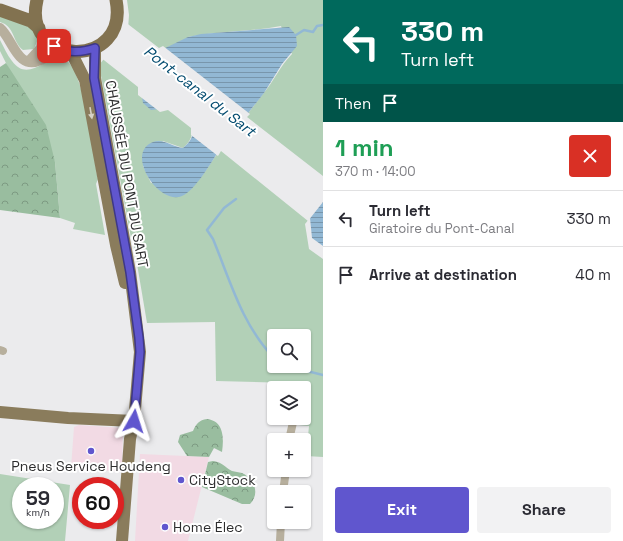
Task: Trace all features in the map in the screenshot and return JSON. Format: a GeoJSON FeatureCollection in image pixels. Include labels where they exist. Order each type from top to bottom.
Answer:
{"type":"FeatureCollection","features":[{"type":"Feature","properties":{"kind":"highway"},"geometry":{"type":"LineString","coordinates":[[37,0],[35,15],[41,32]]}},
{"type":"Feature","properties":{"kind":"highway"},"geometry":{"type":"LineString","coordinates":[[0,10],[31,21],[41,32],[66,51],[83,52],[95,48],[108,38],[115,24],[117,8],[116,0]]}},
{"type":"Feature","properties":{"kind":"main road","name":"CHAUSSÉE DU PONT DU SART"},"geometry":{"type":"LineString","coordinates":[[95,48],[94,78],[130,272],[140,352],[134,421],[130,438],[122,541]]}},
{"type":"Feature","properties":{"kind":"main road","name":"CHAUSSÉE DU PONT DU SART"},"geometry":{"type":"LineString","coordinates":[[66,51],[85,80],[122,275],[133,305]]}},
{"type":"Feature","properties":{"kind":"main road"},"geometry":{"type":"LineString","coordinates":[[0,412],[68,418],[134,421]]}},
{"type":"Feature","properties":{"kind":"main road","name":"CHAUSSÉE DU PONT DU SART"},"geometry":{"type":"LineString","coordinates":[[129,541],[137,439],[134,421]]}},
{"type":"Feature","properties":{"kind":"street"},"geometry":{"type":"LineString","coordinates":[[0,28],[6,34],[18,56],[30,60],[40,60],[66,51]]}},
{"type":"Feature","properties":{"kind":"street"},"geometry":{"type":"LineString","coordinates":[[30,60],[41,48],[41,32]]}},
{"type":"Feature","properties":{"kind":"street"},"geometry":{"type":"LineString","coordinates":[[280,541],[281,529]]}},
{"type":"Feature","properties":{"kind":"shaded area"},"geometry":{"type":"Polygon","coordinates":[[[79,425],[123,428],[122,472],[71,468],[74,427],[79,425]]]}},
{"type":"Feature","properties":{"kind":"shaded area"},"geometry":{"type":"Polygon","coordinates":[[[140,454],[209,457],[188,541],[135,541],[140,454]]]}},
{"type":"Feature","properties":{"kind":"green space"},"geometry":{"type":"Polygon","coordinates":[[[127,0],[323,0],[323,202],[305,224],[309,249],[323,259],[323,457],[311,456],[311,433],[308,433],[309,426],[298,425],[311,425],[311,381],[267,381],[267,382],[216,381],[215,322],[147,323],[134,246],[131,238],[99,65],[128,29],[129,15],[127,0]],[[281,26],[188,37],[179,106],[192,117],[193,126],[191,138],[187,145],[183,148],[163,141],[143,166],[151,183],[202,176],[224,144],[292,54],[281,26]]]}},
{"type":"Feature","properties":{"kind":"green space"},"geometry":{"type":"Polygon","coordinates":[[[0,15],[22,23],[32,29],[38,39],[34,49],[23,50],[19,47],[8,27],[0,22],[0,15]]]}},
{"type":"Feature","properties":{"kind":"green space"},"geometry":{"type":"Polygon","coordinates":[[[0,40],[10,59],[19,68],[26,70],[33,69],[54,59],[60,58],[67,61],[73,69],[79,82],[87,116],[98,179],[96,184],[105,235],[73,229],[75,223],[60,218],[55,162],[0,51],[0,40]]]}},
{"type":"Feature","properties":{"kind":"green space"},"geometry":{"type":"Polygon","coordinates":[[[6,63],[46,125],[55,162],[60,218],[0,210],[0,67],[6,63]]]}},
{"type":"Feature","properties":{"kind":"green space"},"geometry":{"type":"Polygon","coordinates":[[[207,419],[213,420],[217,423],[222,431],[222,452],[214,448],[209,457],[187,456],[178,442],[180,435],[193,431],[198,423],[207,419]]]}},
{"type":"Feature","properties":{"kind":"green space"},"geometry":{"type":"Polygon","coordinates":[[[213,461],[222,464],[232,471],[242,473],[250,479],[255,487],[255,496],[250,504],[242,504],[202,487],[208,462],[213,461]]]}},
{"type":"Feature","properties":{"kind":"green space"},"geometry":{"type":"Polygon","coordinates":[[[0,474],[19,477],[12,477],[12,529],[64,529],[64,484],[70,485],[65,541],[0,541],[0,474]]]}},
{"type":"Feature","properties":{"kind":"water"},"geometry":{"type":"Polygon","coordinates":[[[105,8],[159,51],[188,37],[201,34],[289,27],[296,35],[297,46],[282,64],[264,93],[245,117],[323,179],[323,246],[312,238],[310,218],[220,149],[198,182],[182,196],[173,197],[164,193],[155,186],[143,167],[142,156],[145,148],[153,142],[160,141],[183,148],[191,139],[193,127],[168,108],[151,110],[143,103],[140,86],[105,8]]]}},
{"type":"Feature","properties":{"kind":"pier","name":"Pont-canal du Sart"},"geometry":{"type":"Polygon","coordinates":[[[28,0],[104,0],[107,8],[159,48],[163,46],[250,114],[247,117],[323,176],[323,202],[308,221],[221,151],[218,156],[191,135],[191,128],[168,110],[160,112],[138,95],[138,87],[81,42],[70,41],[53,28],[49,18],[28,0]]]}},
{"type":"Feature","properties":{"kind":"waterway"},"geometry":{"type":"LineString","coordinates":[[296,35],[304,30],[313,32],[317,26],[323,25]]}},
{"type":"Feature","properties":{"kind":"waterway"},"geometry":{"type":"LineString","coordinates":[[236,199],[224,208],[207,230],[213,239],[245,317],[267,350]]}},
{"type":"Feature","properties":{"kind":"waterway"},"geometry":{"type":"LineString","coordinates":[[311,372],[323,375]]}},
{"type":"Feature","properties":{"kind":"place","name":"Pneus Service Houdeng"},"geometry":{"type":"Point","coordinates":[91,451]}},
{"type":"Feature","properties":{"kind":"place","name":"CityStock"},"geometry":{"type":"Point","coordinates":[181,480]}},
{"type":"Feature","properties":{"kind":"place","name":"Home Élec"},"geometry":{"type":"Point","coordinates":[165,527]}},
{"type":"Feature","properties":{"kind":"route"},"geometry":{"type":"LineString","coordinates":[[54,46],[71,52],[83,52],[95,48],[94,78],[130,272],[133,305],[139,338],[139,375],[134,421]]}}]}
